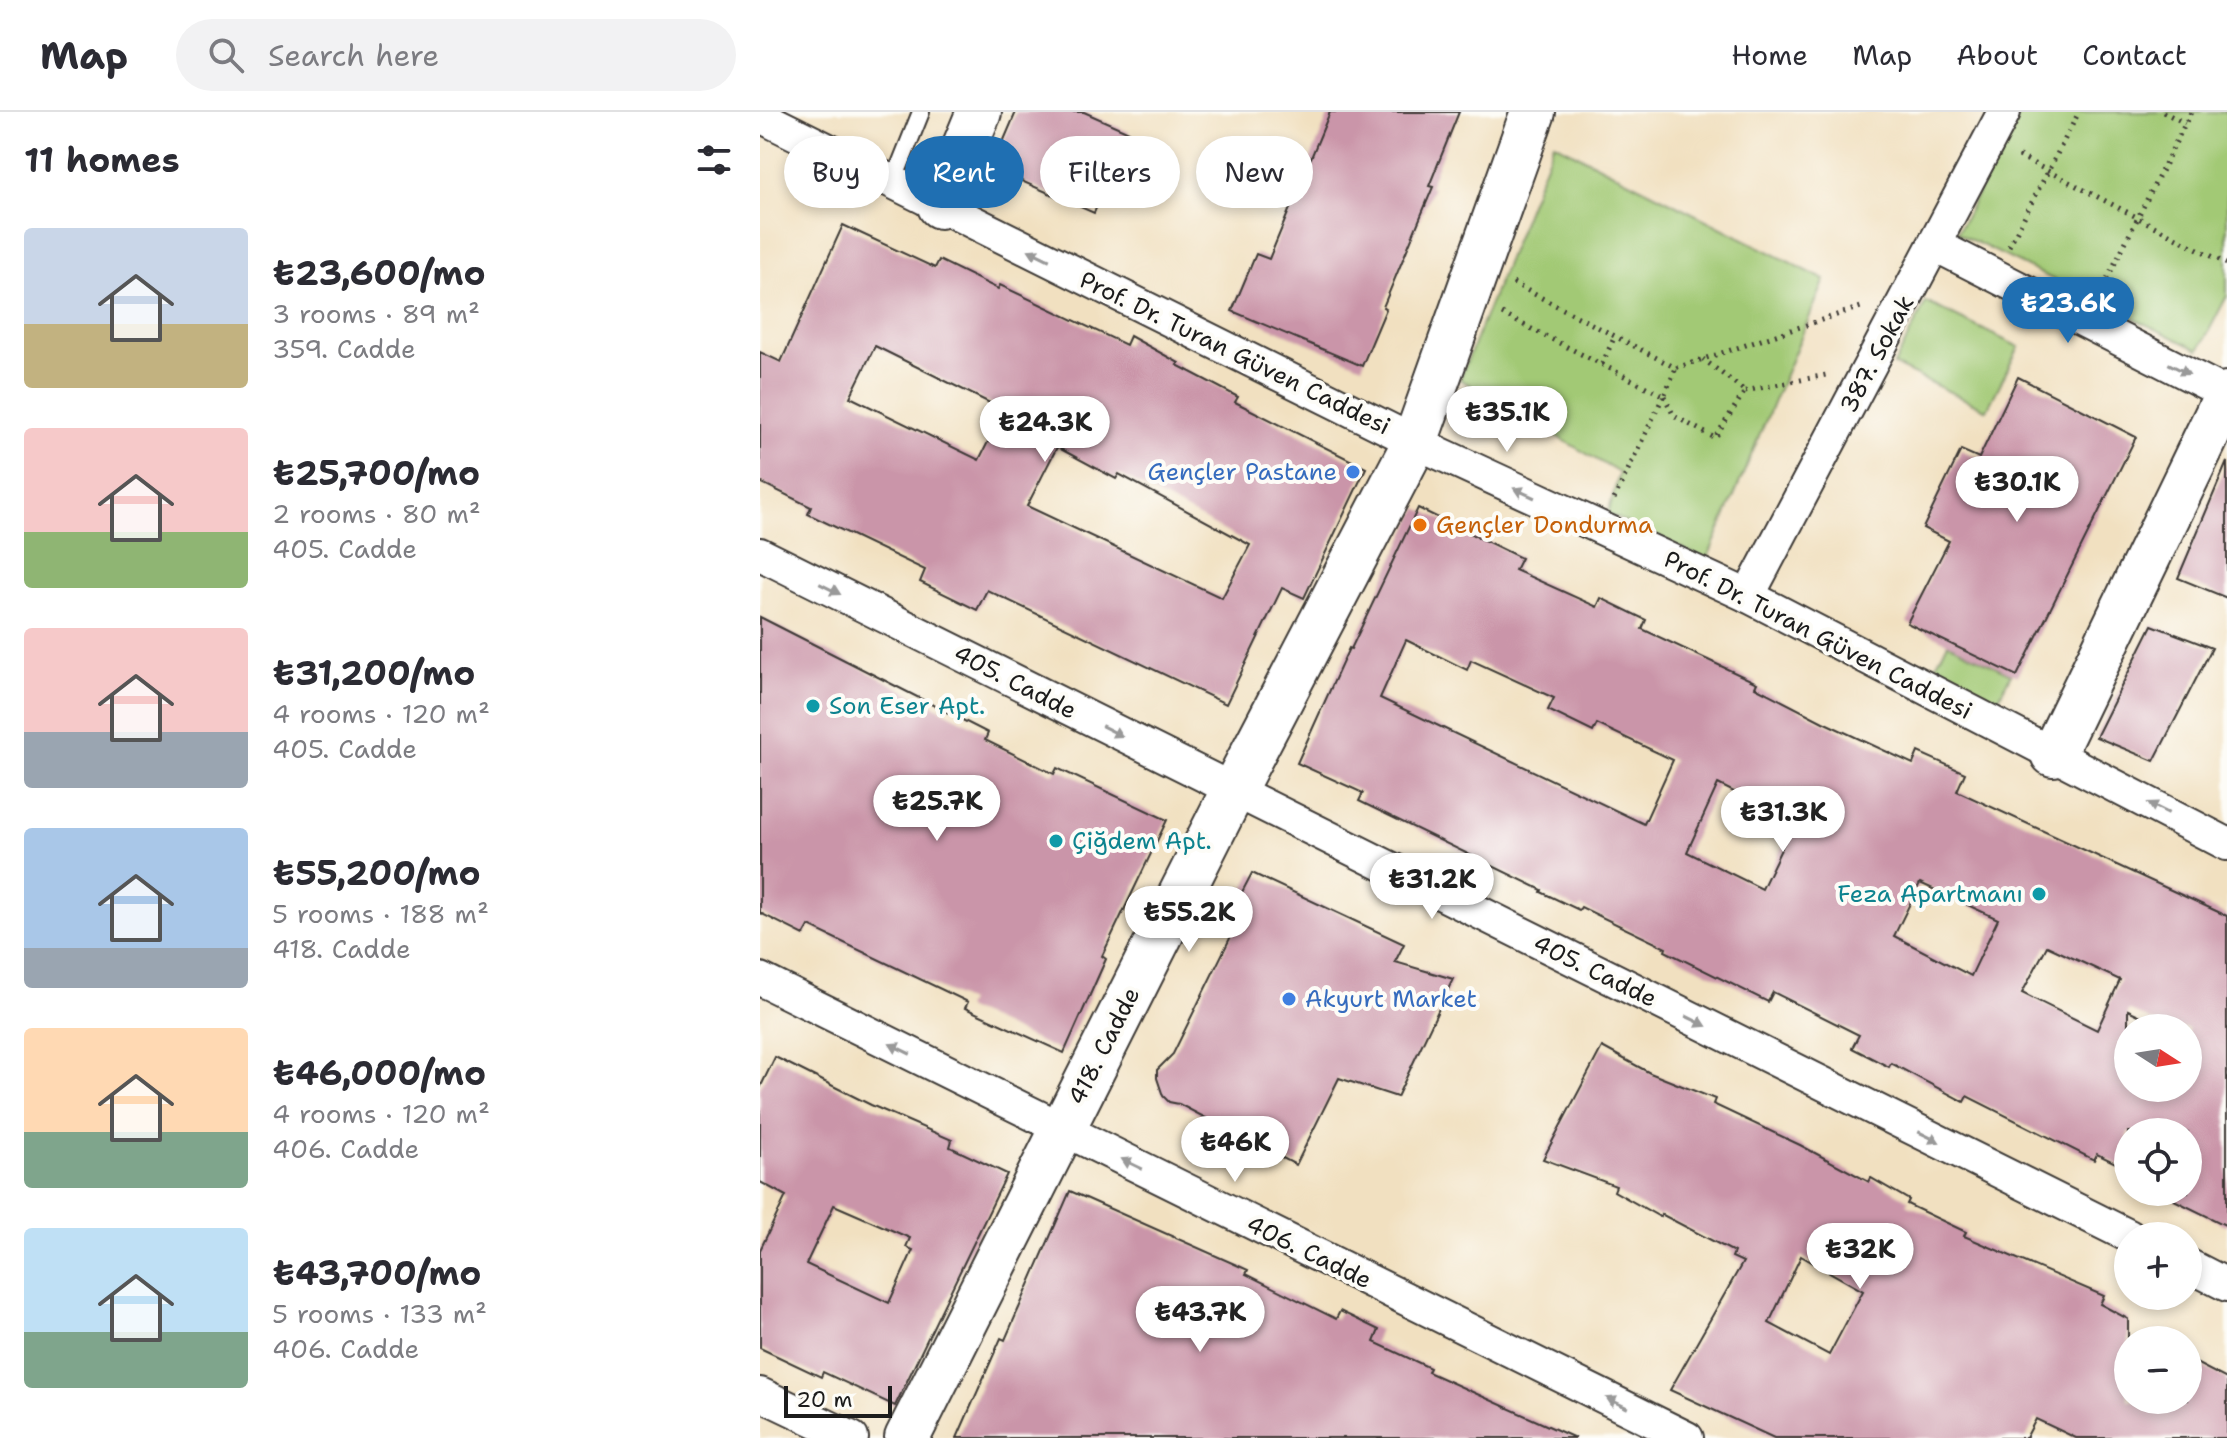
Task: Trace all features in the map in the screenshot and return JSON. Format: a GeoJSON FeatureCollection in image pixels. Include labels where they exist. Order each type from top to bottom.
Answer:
{"type":"FeatureCollection","features":[{"type":"Feature","properties":{"kind":"street"},"geometry":{"type":"LineString","coordinates":[[969,136],[979,112]]}},
{"type":"Feature","properties":{"kind":"street","name":"418. Cadde"},"geometry":{"type":"LineString","coordinates":[[907,1438],[1233,791],[1415,442],[1533,112]]}},
{"type":"Feature","properties":{"kind":"street","name":"Prof. Dr. Turan Güven Caddesi"},"geometry":{"type":"LineString","coordinates":[[760,116],[905,188]]}},
{"type":"Feature","properties":{"kind":"street","name":"387. Sokak"},"geometry":{"type":"LineString","coordinates":[[1748,596],[1996,126]]}},
{"type":"Feature","properties":{"kind":"street","name":"Prof. Dr. Turan Güven Caddesi"},"geometry":{"type":"LineString","coordinates":[[944,208],[1415,442],[1748,596],[2227,844]]}},
{"type":"Feature","properties":{"kind":"street"},"geometry":{"type":"LineString","coordinates":[[1935,245],[2227,394],[2053,754]]}},
{"type":"Feature","properties":{"kind":"street","name":"405. Cadde"},"geometry":{"type":"LineString","coordinates":[[760,554],[2114,1229]]}},
{"type":"Feature","properties":{"kind":"street","name":"406. Cadde"},"geometry":{"type":"LineString","coordinates":[[760,979],[1687,1438]]}},
{"type":"Feature","properties":{"kind":"street"},"geometry":{"type":"LineString","coordinates":[[2202,1272],[2227,1285]]}},
{"type":"Feature","properties":{"kind":"street"},"geometry":{"type":"LineString","coordinates":[[760,1394],[852,1438]]}},
{"type":"Feature","properties":{"kind":"lane"},"geometry":{"type":"LineString","coordinates":[[893,182],[921,112]]}},
{"type":"Feature","properties":{"kind":"path"},"geometry":{"type":"LineString","coordinates":[[1994,275],[2079,112]]}},
{"type":"Feature","properties":{"kind":"path"},"geometry":{"type":"LineString","coordinates":[[2163,112],[2185,123]]}},
{"type":"Feature","properties":{"kind":"path"},"geometry":{"type":"LineString","coordinates":[[2085,322],[2191,112]]}},
{"type":"Feature","properties":{"kind":"path"},"geometry":{"type":"LineString","coordinates":[[1996,126],[2048,171],[2227,264]]}},
{"type":"Feature","properties":{"kind":"path"},"geometry":{"type":"LineString","coordinates":[[1511,282],[1676,368],[1910,291]]}},
{"type":"Feature","properties":{"kind":"path"},"geometry":{"type":"LineString","coordinates":[[1498,312],[1664,396],[1674,416],[1715,438],[1745,391],[1870,367]]}},
{"type":"Feature","properties":{"kind":"path"},"geometry":{"type":"LineString","coordinates":[[1602,364],[1615,336]]}},
{"type":"Feature","properties":{"kind":"path"},"geometry":{"type":"LineString","coordinates":[[1703,359],[1745,391]]}},
{"type":"Feature","properties":{"kind":"path"},"geometry":{"type":"LineString","coordinates":[[1612,503],[1676,368]]}},
{"type":"Feature","properties":{"kind":"green space"},"geometry":{"type":"Polygon","coordinates":[[[2021,112],[2227,112],[2227,296],[2199,350],[1957,233],[2021,112]]]}},
{"type":"Feature","properties":{"kind":"green space"},"geometry":{"type":"Polygon","coordinates":[[[1554,143],[1825,280],[1707,560],[1608,514],[1619,473],[1460,379],[1554,143]]]}},
{"type":"Feature","properties":{"kind":"green space"},"geometry":{"type":"Polygon","coordinates":[[[1926,302],[2019,347],[1987,410],[1894,365],[1926,302]]]}},
{"type":"Feature","properties":{"kind":"green space"},"geometry":{"type":"Polygon","coordinates":[[[1948,643],[2011,674],[1995,705],[1931,673],[1948,643]]]}},
{"type":"Feature","properties":{"kind":"building"},"geometry":{"type":"Polygon","coordinates":[[[1016,112],[1084,112],[1129,132],[1127,136],[1040,136],[1040,189],[1024,182],[1024,136],[1006,136],[1016,112]]]}},
{"type":"Feature","properties":{"kind":"building"},"geometry":{"type":"Polygon","coordinates":[[[1330,112],[1459,112],[1429,186],[1433,187],[1362,366],[1232,311],[1256,254],[1269,259],[1290,208],[1313,208],[1313,153],[1330,112]]]}},
{"type":"Feature","properties":{"kind":"building"},"geometry":{"type":"Polygon","coordinates":[[[843,225],[935,268],[939,260],[998,289],[1000,285],[1126,345],[1130,336],[1238,397],[1235,402],[1366,468],[1304,598],[1282,588],[1226,704],[987,590],[977,610],[920,582],[925,570],[808,514],[811,507],[760,482],[760,352],[781,362],[843,225]],[[875,346],[850,397],[979,460],[1004,410],[875,346]],[[1057,447],[1027,506],[1222,598],[1250,545],[1119,474],[1116,479],[1057,447]]]}},
{"type":"Feature","properties":{"kind":"building"},"geometry":{"type":"Polygon","coordinates":[[[2018,377],[2136,437],[2017,676],[1907,623],[1949,541],[1923,528],[1961,450],[1979,458],[2018,377]]]}},
{"type":"Feature","properties":{"kind":"building"},"geometry":{"type":"Polygon","coordinates":[[[2227,462],[2227,598],[2178,578],[2227,462]]]}},
{"type":"Feature","properties":{"kind":"building"},"geometry":{"type":"Polygon","coordinates":[[[1418,508],[1521,558],[1515,570],[1597,607],[1601,598],[1646,620],[1642,629],[1757,683],[1755,687],[1913,764],[1918,752],[1965,773],[1957,791],[2227,916],[2227,1226],[2186,1206],[2202,1206],[2202,1118],[2114,1118],[2114,1162],[2097,1154],[2094,1160],[1967,1096],[1964,1102],[1891,1063],[1889,1067],[1852,1048],[1859,1035],[1773,992],[1768,1002],[1665,951],[1666,948],[1581,907],[1579,910],[1541,892],[1359,801],[1363,793],[1297,763],[1418,508]],[[1406,640],[1380,698],[1644,824],[1673,760],[1597,724],[1593,732],[1548,710],[1554,698],[1471,660],[1467,670],[1406,640]],[[1718,784],[1687,852],[1762,889],[1794,822],[1718,784]],[[1920,883],[1894,936],[1971,976],[1998,919],[1920,883]],[[2047,946],[2022,993],[2097,1030],[2120,980],[2047,946]]]}},
{"type":"Feature","properties":{"kind":"building"},"geometry":{"type":"Polygon","coordinates":[[[760,617],[988,733],[985,740],[1054,774],[1057,768],[1167,820],[1102,956],[1106,959],[1064,1053],[965,1008],[968,1002],[809,926],[804,935],[760,913],[760,617]]]}},
{"type":"Feature","properties":{"kind":"building"},"geometry":{"type":"Polygon","coordinates":[[[2152,625],[2212,648],[2154,761],[2096,737],[2152,625]]]}},
{"type":"Feature","properties":{"kind":"building","name":"Akyurt Market"},"geometry":{"type":"Polygon","coordinates":[[[1252,873],[1404,944],[1395,962],[1453,979],[1397,1097],[1339,1078],[1296,1165],[1179,1104],[1169,1102],[1163,1096],[1157,1078],[1157,1070],[1173,1054],[1241,916],[1232,911],[1252,873]]]}},
{"type":"Feature","properties":{"kind":"building"},"geometry":{"type":"Polygon","coordinates":[[[1602,1047],[1650,1073],[1715,1099],[1713,1104],[1869,1182],[1871,1178],[1909,1200],[1907,1204],[1966,1232],[1964,1236],[2104,1296],[2100,1304],[2128,1319],[2128,1326],[2114,1326],[2114,1414],[2202,1414],[2202,1366],[2227,1379],[2227,1438],[2076,1438],[2036,1419],[2026,1438],[1774,1438],[1670,1390],[1743,1262],[1732,1257],[1734,1252],[1614,1191],[1616,1186],[1543,1159],[1602,1047]],[[1801,1256],[1769,1323],[1829,1355],[1863,1291],[1801,1256]]]}},
{"type":"Feature","properties":{"kind":"building"},"geometry":{"type":"Polygon","coordinates":[[[775,1057],[871,1105],[952,1140],[950,1147],[1007,1174],[895,1406],[823,1372],[821,1377],[760,1348],[760,1250],[786,1196],[760,1182],[760,1088],[775,1057]],[[834,1205],[806,1264],[889,1303],[913,1250],[906,1247],[910,1238],[834,1205]]]}},
{"type":"Feature","properties":{"kind":"building"},"geometry":{"type":"Polygon","coordinates":[[[1070,1191],[1248,1270],[1246,1274],[1336,1319],[1340,1311],[1379,1330],[1374,1342],[1430,1368],[1428,1372],[1575,1438],[957,1438],[1001,1338],[1005,1340],[1070,1191]]]}},
{"type":"Feature","properties":{"kind":"place","name":"Gençler Pastane"},"geometry":{"type":"Point","coordinates":[1353,472]}},
{"type":"Feature","properties":{"kind":"place","name":"Gençler Dondurma"},"geometry":{"type":"Point","coordinates":[1420,525]}},
{"type":"Feature","properties":{"kind":"place","name":"Son Eser Apt."},"geometry":{"type":"Point","coordinates":[813,706]}},
{"type":"Feature","properties":{"kind":"place","name":"Çiğdem Apt."},"geometry":{"type":"Point","coordinates":[1056,841]}},
{"type":"Feature","properties":{"kind":"place","name":"Feza Apartmanı"},"geometry":{"type":"Point","coordinates":[2039,894]}},
{"type":"Feature","properties":{"kind":"place","name":"Akyurt Market"},"geometry":{"type":"Point","coordinates":[1289,999]}}]}
